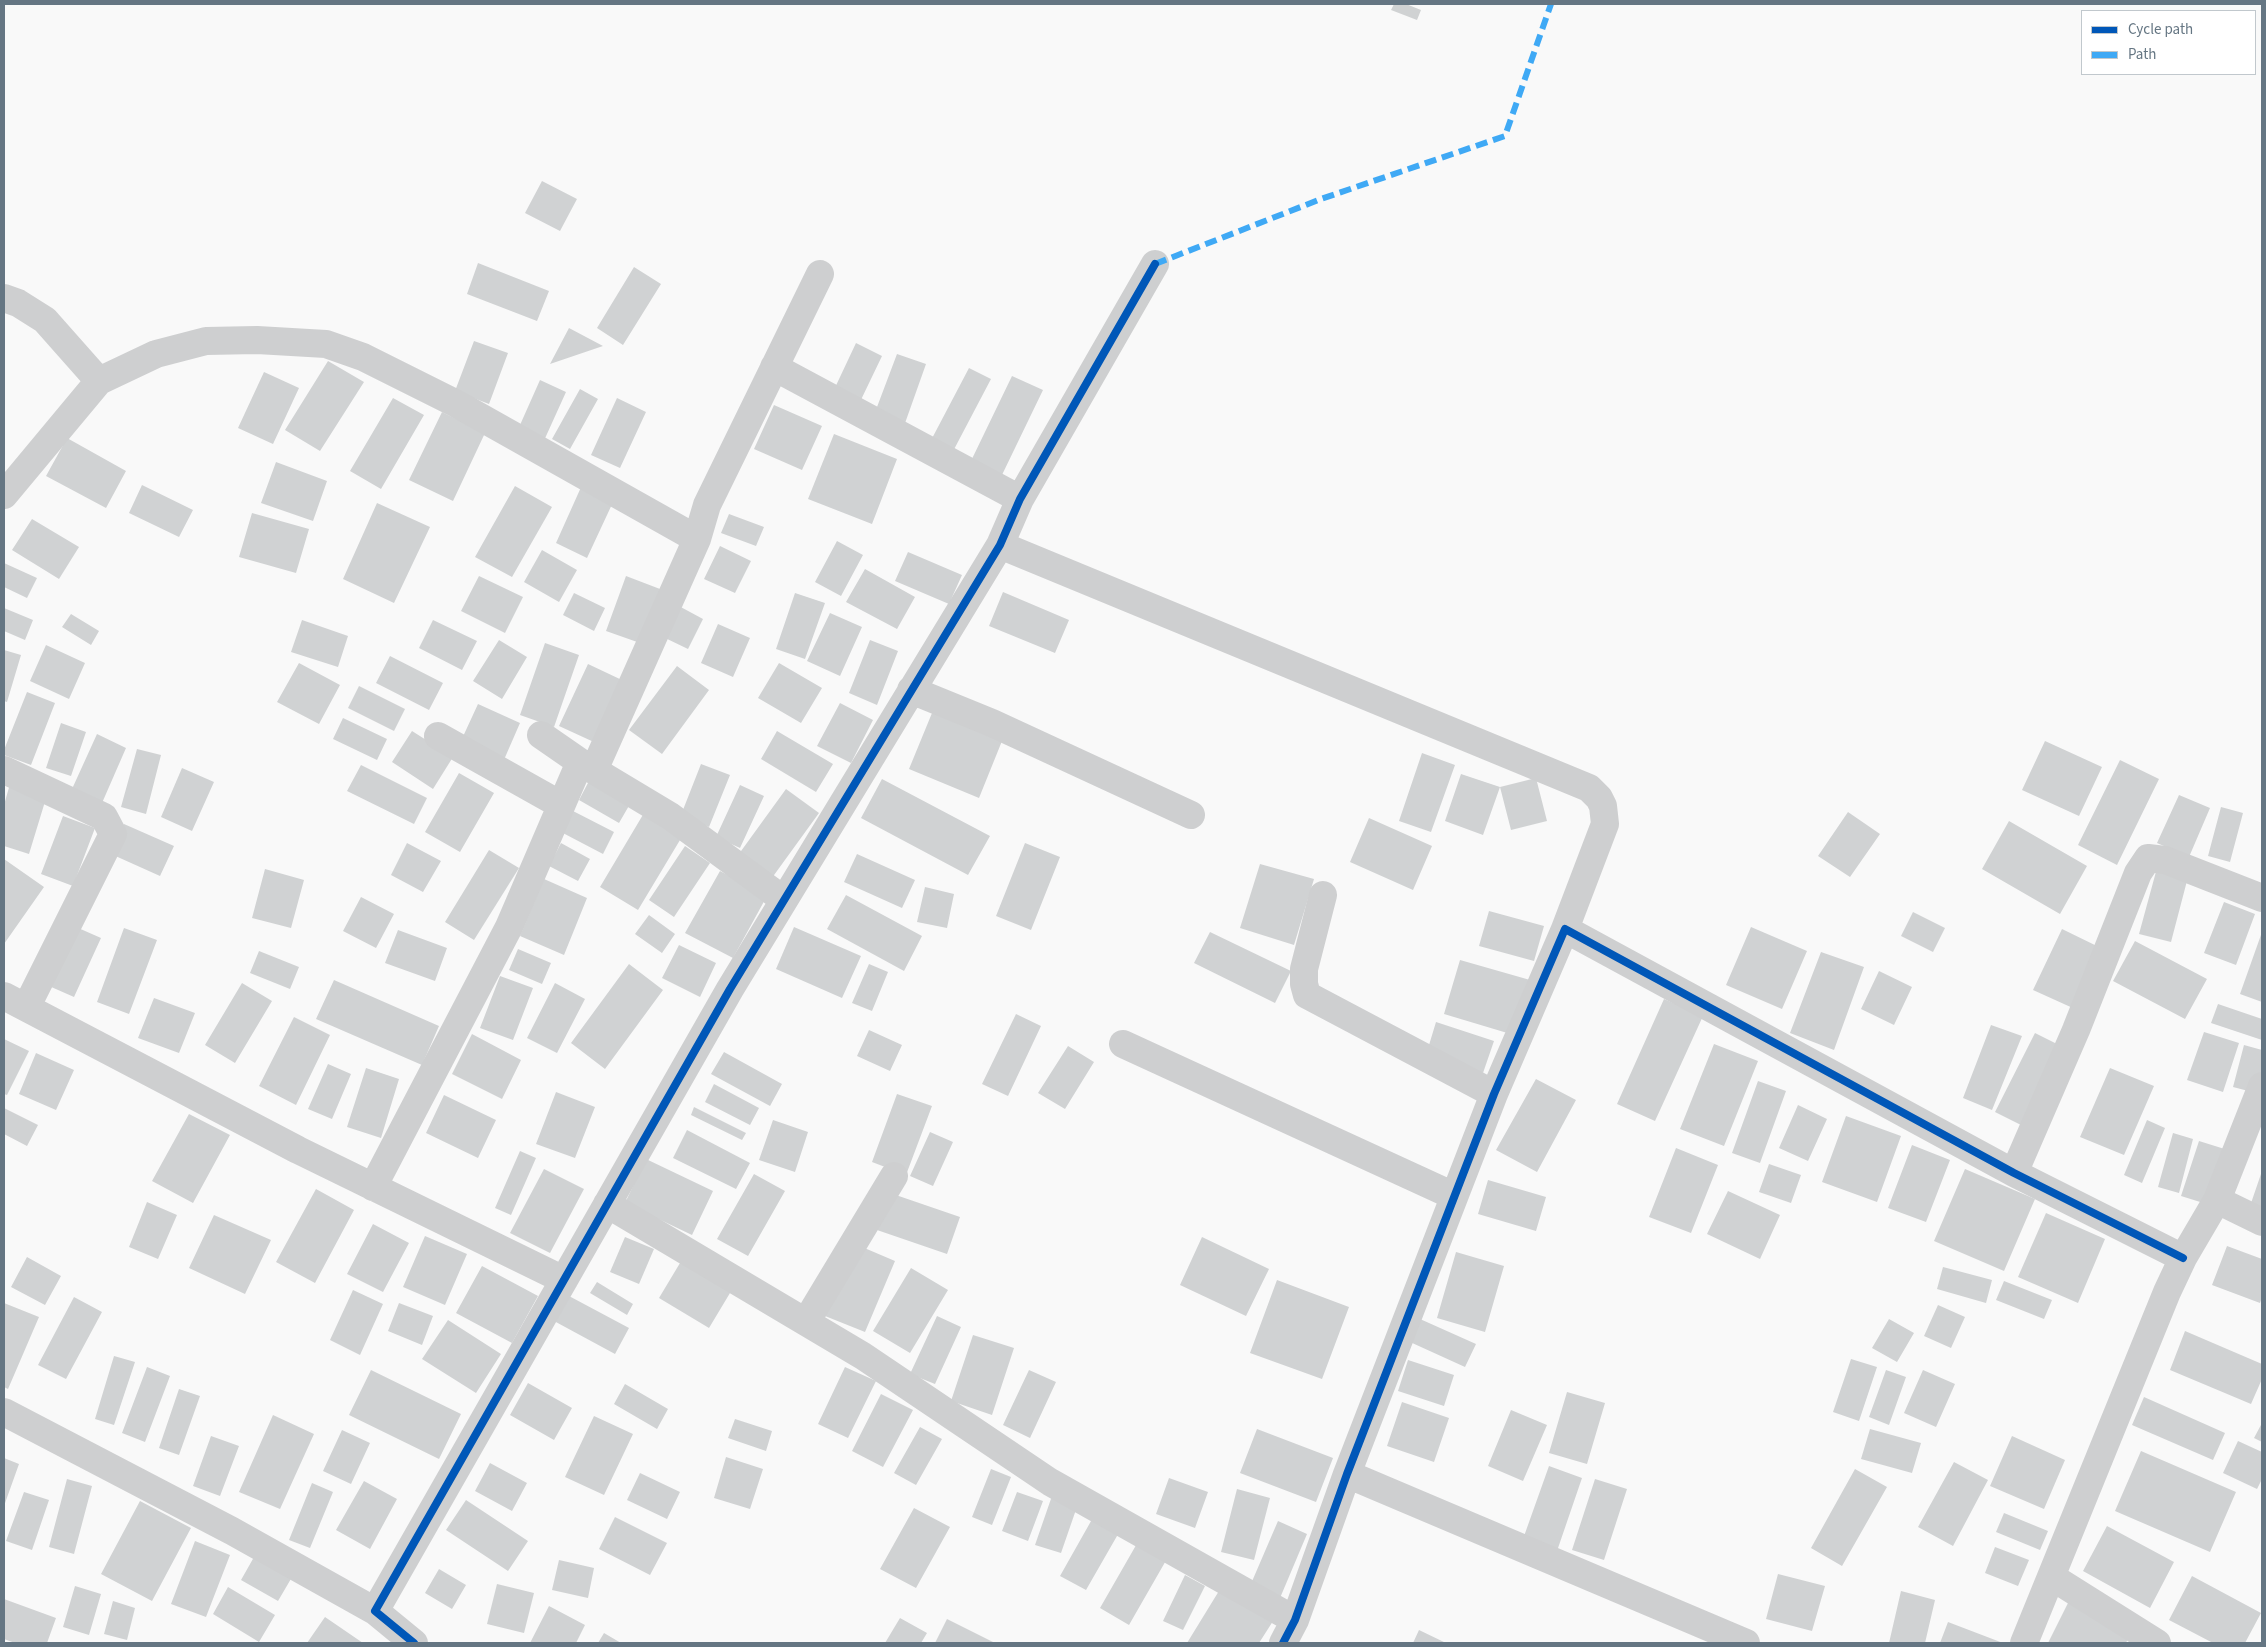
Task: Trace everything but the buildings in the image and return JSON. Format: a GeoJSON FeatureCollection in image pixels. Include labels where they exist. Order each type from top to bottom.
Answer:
{"type":"FeatureCollection","features":[{"type":"Feature","properties":{"kind":"street"},"geometry":{"type":"LineString","coordinates":[[375,1611],[730,989],[1000,545],[1020,499],[1155,264]]}},
{"type":"Feature","properties":{"kind":"street"},"geometry":{"type":"LineString","coordinates":[[373,1187],[509,927],[562,805],[587,766],[696,539],[708,505],[820,274]]}},
{"type":"Feature","properties":{"kind":"street"},"geometry":{"type":"LineString","coordinates":[[4,298],[18,303],[45,320],[100,381]]}},
{"type":"Feature","properties":{"kind":"street"},"geometry":{"type":"LineString","coordinates":[[4,495],[100,381],[156,354],[206,341],[257,340],[326,344],[363,357],[457,404],[696,539]]}},
{"type":"Feature","properties":{"kind":"street"},"geometry":{"type":"LineString","coordinates":[[774,366],[1020,499]]}},
{"type":"Feature","properties":{"kind":"street"},"geometry":{"type":"LineString","coordinates":[[607,1204],[864,1356],[1050,1482],[1289,1632],[1346,1474],[1454,1196],[1605,824],[1603,806],[1600,798],[1589,788],[1000,545]]}},
{"type":"Feature","properties":{"kind":"street"},"geometry":{"type":"LineString","coordinates":[[911,690],[992,723],[1191,815]]}},
{"type":"Feature","properties":{"kind":"street"},"geometry":{"type":"LineString","coordinates":[[541,735],[587,766],[670,816],[784,900]]}},
{"type":"Feature","properties":{"kind":"street"},"geometry":{"type":"LineString","coordinates":[[438,736],[562,805]]}},
{"type":"Feature","properties":{"kind":"street"},"geometry":{"type":"LineString","coordinates":[[4,770],[104,817],[113,834],[15,1001],[298,1150],[564,1280]]}},
{"type":"Feature","properties":{"kind":"street"},"geometry":{"type":"LineString","coordinates":[[2014,1173],[2076,1030],[2138,873],[2148,858],[2165,860],[2262,898]]}},
{"type":"Feature","properties":{"kind":"street"},"geometry":{"type":"LineString","coordinates":[[1323,896],[1304,969],[1304,984],[1307,995],[1494,1094]]}},
{"type":"Feature","properties":{"kind":"street"},"geometry":{"type":"LineString","coordinates":[[1564,928],[2014,1173],[2183,1258]]}},
{"type":"Feature","properties":{"kind":"street"},"geometry":{"type":"LineString","coordinates":[[1123,1044],[1454,1196]]}},
{"type":"Feature","properties":{"kind":"street"},"geometry":{"type":"LineString","coordinates":[[2024,1643],[2183,1258],[2200,1232],[2217,1200],[2262,1086]]}},
{"type":"Feature","properties":{"kind":"street"},"geometry":{"type":"LineString","coordinates":[[806,1322],[894,1176]]}},
{"type":"Feature","properties":{"kind":"street"},"geometry":{"type":"LineString","coordinates":[[2217,1200],[2262,1222]]}},
{"type":"Feature","properties":{"kind":"street"},"geometry":{"type":"LineString","coordinates":[[5,1415],[232,1531],[375,1611],[414,1643]]}},
{"type":"Feature","properties":{"kind":"street"},"geometry":{"type":"LineString","coordinates":[[1346,1474],[1746,1643]]}},
{"type":"Feature","properties":{"kind":"street"},"geometry":{"type":"LineString","coordinates":[[2052,1577],[2157,1643]]}},
{"type":"Feature","properties":{"kind":"marked path"},"geometry":{"type":"LineString","coordinates":[[1155,264],[1321,199],[1505,136],[1551,4]]}},
{"type":"Feature","properties":{"kind":"cycle path"},"geometry":{"type":"LineString","coordinates":[[414,1643],[375,1611],[730,989],[1000,545],[1020,499],[1155,264]]}},
{"type":"Feature","properties":{"kind":"cycle path"},"geometry":{"type":"LineString","coordinates":[[1283,1643],[1295,1620],[1347,1474],[1494,1094],[1565,929],[2014,1173],[2183,1258]]}}]}
